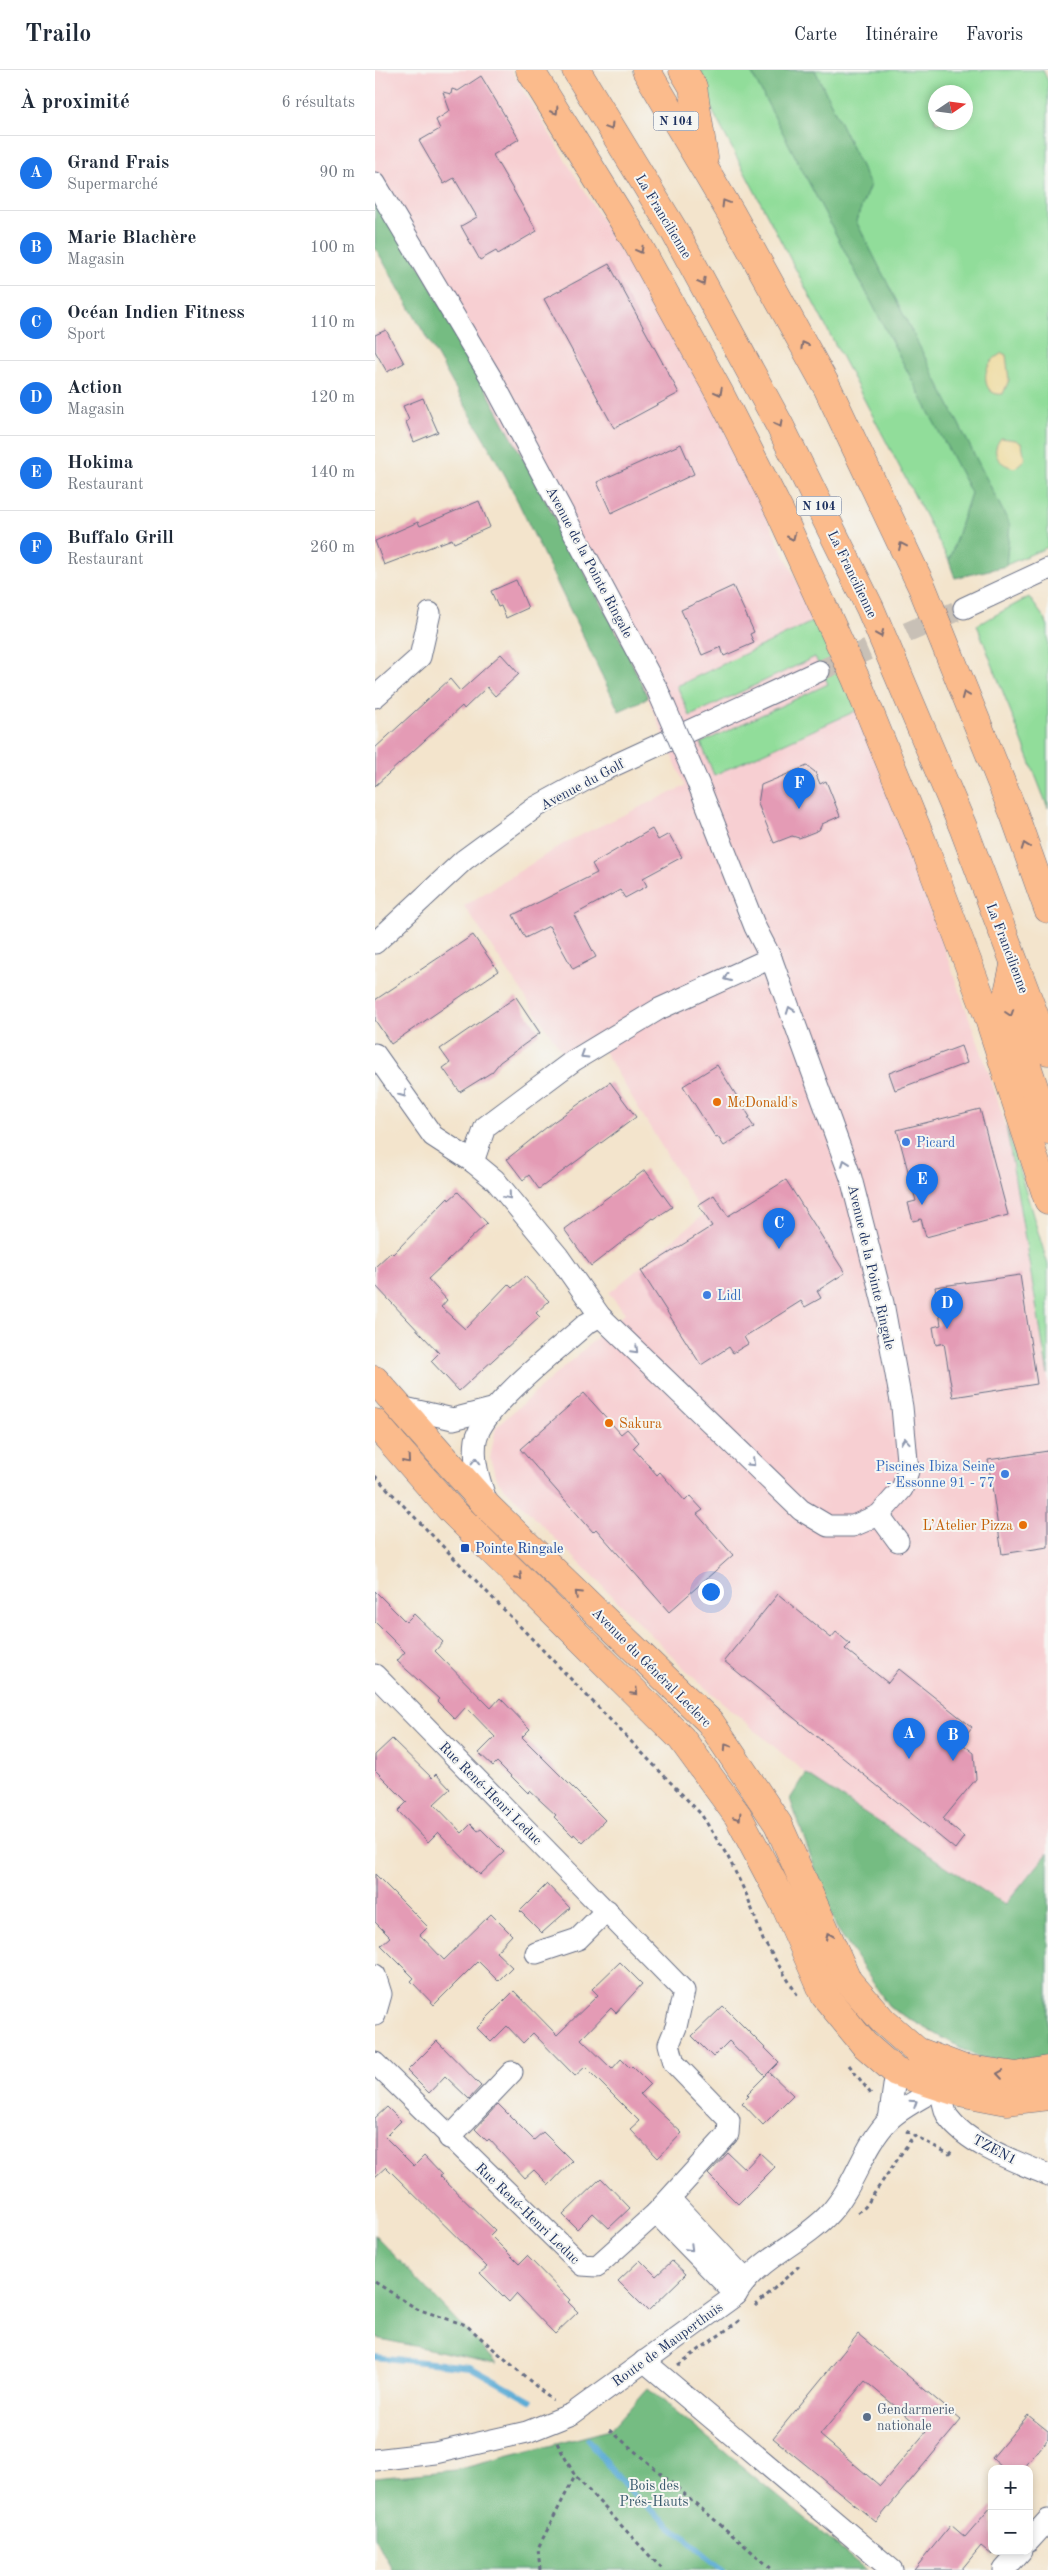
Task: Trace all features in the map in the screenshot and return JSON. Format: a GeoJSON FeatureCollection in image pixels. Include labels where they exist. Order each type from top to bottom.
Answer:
{"type":"FeatureCollection","features":[{"type":"Feature","properties":{"kind":"main road"},"geometry":{"type":"LineString","coordinates":[[529,70],[637,243],[720,394],[780,512],[856,679],[922,841],[987,1016],[1048,1200]]}},
{"type":"Feature","properties":{"kind":"main road","name":"La Francilienne"},"geometry":{"type":"LineString","coordinates":[[576,70],[685,252],[780,426],[870,608],[963,827],[1014,966],[1048,1051]]}},
{"type":"Feature","properties":{"kind":"main road","name":"N 104"},"geometry":{"type":"LineString","coordinates":[[646,70],[707,171],[827,387],[917,579],[1014,814],[1048,909]]}},
{"type":"Feature","properties":{"kind":"main road"},"geometry":{"type":"LineString","coordinates":[[683,70],[693,87],[707,171]]}},
{"type":"Feature","properties":{"kind":"main road"},"geometry":{"type":"LineString","coordinates":[[1014,966],[1006,1001],[1048,1130]]}},
{"type":"Feature","properties":{"kind":"main road","name":"Avenue du Général Leclerc"},"geometry":{"type":"LineString","coordinates":[[375,1380],[396,1406],[488,1507],[710,1722],[778,1824],[848,1981],[883,2021],[917,2051],[961,2068],[1017,2076],[1048,2070]]}},
{"type":"Feature","properties":{"kind":"main road"},"geometry":{"type":"LineString","coordinates":[[375,1423],[451,1510],[681,1738],[738,1816],[785,1905],[825,1996],[864,2044],[896,2072],[940,2087],[1007,2101],[1048,2096]]}},
{"type":"Feature","properties":{"kind":"street","name":"Avenue de la Pointe Ringale"},"geometry":{"type":"LineString","coordinates":[[375,183],[490,376],[658,691],[698,783],[755,927],[771,958],[851,1178],[883,1303],[902,1407],[908,1471],[902,1490],[879,1515],[853,1526],[828,1526],[801,1510],[601,1316],[558,1256],[495,1180],[473,1162],[433,1136],[375,1054]]}},
{"type":"Feature","properties":{"kind":"street"},"geometry":{"type":"LineString","coordinates":[[964,608],[1048,570]]}},
{"type":"Feature","properties":{"kind":"street"},"geometry":{"type":"LineString","coordinates":[[375,697],[420,657],[430,614]]}},
{"type":"Feature","properties":{"kind":"street","name":"Avenue du Golf"},"geometry":{"type":"LineString","coordinates":[[375,943],[464,860],[536,807],[602,771],[819,671]]}},
{"type":"Feature","properties":{"kind":"street"},"geometry":{"type":"LineString","coordinates":[[473,1162],[485,1127],[573,1061],[659,1009],[771,958]]}},
{"type":"Feature","properties":{"kind":"street"},"geometry":{"type":"LineString","coordinates":[[488,1507],[476,1471],[476,1439],[493,1409],[586,1324],[601,1316]]}},
{"type":"Feature","properties":{"kind":"street"},"geometry":{"type":"LineString","coordinates":[[396,1406],[453,1419],[493,1409]]}},
{"type":"Feature","properties":{"kind":"street"},"geometry":{"type":"LineString","coordinates":[[879,1515],[899,1541]]}},
{"type":"Feature","properties":{"kind":"street","name":"Rue René-Henri Leduc"},"geometry":{"type":"LineString","coordinates":[[375,1675],[607,1910],[684,1991],[676,2027],[669,2044],[674,2062],[729,2120],[728,2134],[663,2206],[597,2266],[582,2265],[449,2138],[375,2063]]}},
{"type":"Feature","properties":{"kind":"street"},"geometry":{"type":"LineString","coordinates":[[536,1953],[578,1939],[607,1910]]}},
{"type":"Feature","properties":{"kind":"street"},"geometry":{"type":"LineString","coordinates":[[375,1975],[381,1994],[375,2015]]}},
{"type":"Feature","properties":{"kind":"street"},"geometry":{"type":"LineString","coordinates":[[848,1981],[864,2013],[886,2038],[911,2058],[940,2087]]}},
{"type":"Feature","properties":{"kind":"street"},"geometry":{"type":"LineString","coordinates":[[449,2138],[512,2072]]}},
{"type":"Feature","properties":{"kind":"street","name":"Route de Mauperthuis"},"geometry":{"type":"LineString","coordinates":[[889,2120],[896,2072]]}},
{"type":"Feature","properties":{"kind":"street","name":"Route de Mauperthuis"},"geometry":{"type":"LineString","coordinates":[[375,2460],[435,2453],[527,2432],[572,2414],[741,2287],[829,2214],[844,2195],[867,2151],[889,2120],[940,2087]]}},
{"type":"Feature","properties":{"kind":"street","name":"TZEN1"},"geometry":{"type":"LineString","coordinates":[[940,2087],[947,2116],[970,2136],[986,2148],[1048,2175]]}},
{"type":"Feature","properties":{"kind":"street"},"geometry":{"type":"LineString","coordinates":[[663,2206],[741,2287]]}},
{"type":"Feature","properties":{"kind":"street"},"geometry":{"type":"LineString","coordinates":[[644,2361],[892,2570]]}},
{"type":"Feature","properties":{"kind":"street"},"geometry":{"type":"LineString","coordinates":[[1033,2537],[1048,2520]]}},
{"type":"Feature","properties":{"kind":"street"},"geometry":{"type":"LineString","coordinates":[[1005,2570],[1018,2555]]}},
{"type":"Feature","properties":{"kind":"path"},"geometry":{"type":"LineString","coordinates":[[375,1476],[377,1481],[701,1814],[728,1857],[748,1898],[763,1940],[803,2003]]}},
{"type":"Feature","properties":{"kind":"path"},"geometry":{"type":"LineString","coordinates":[[847,2062],[871,2095],[875,2110],[889,2120]]}},
{"type":"Feature","properties":{"kind":"path"},"geometry":{"type":"LineString","coordinates":[[375,2282],[417,2309],[466,2324],[543,2394],[572,2414]]}},
{"type":"Feature","properties":{"kind":"path"},"geometry":{"type":"LineString","coordinates":[[610,2430],[773,2570]]}},
{"type":"Feature","properties":{"kind":"path"},"geometry":{"type":"LineString","coordinates":[[557,2443],[575,2476],[663,2570]]}},
{"type":"Feature","properties":{"kind":"path"},"geometry":{"type":"LineString","coordinates":[[541,2570],[538,2548],[575,2476]]}},
{"type":"Feature","properties":{"kind":"shaded area"},"geometry":{"type":"Polygon","coordinates":[[[375,70],[511,70],[710,398],[858,710],[989,1073],[1006,1126],[1048,1375],[1048,1853],[1005,1905],[806,1774],[694,1678],[498,1481],[490,1459],[496,1427],[625,1313],[609,1293],[703,1215],[595,1036],[565,1056],[464,906],[566,842],[685,786],[648,698],[375,183],[375,70]]]}},
{"type":"Feature","properties":{"kind":"green space"},"geometry":{"type":"Polygon","coordinates":[[[691,70],[1043,70],[1048,81],[1048,547],[1006,565],[971,494],[949,561],[691,70]]]}},
{"type":"Feature","properties":{"kind":"green space"},"geometry":{"type":"Polygon","coordinates":[[[750,70],[815,70],[870,185],[856,221],[1010,525],[1006,566],[955,578],[949,561],[971,493],[750,70]]]}},
{"type":"Feature","properties":{"kind":"green space"},"geometry":{"type":"Polygon","coordinates":[[[375,183],[625,648],[648,698],[619,711],[506,477],[375,247],[375,183]]]}},
{"type":"Feature","properties":{"kind":"green space"},"geometry":{"type":"Polygon","coordinates":[[[1029,597],[1048,626],[1048,808],[977,625],[1029,597]]]}},
{"type":"Feature","properties":{"kind":"green space"},"geometry":{"type":"Polygon","coordinates":[[[816,620],[858,710],[714,775],[701,743],[828,684],[815,657],[690,716],[677,686],[816,620]]]}},
{"type":"Feature","properties":{"kind":"green space"},"geometry":{"type":"Polygon","coordinates":[[[1006,1126],[1048,1265],[1048,1375],[1006,1126]]]}},
{"type":"Feature","properties":{"kind":"green space"},"geometry":{"type":"Polygon","coordinates":[[[806,1774],[1005,1905],[1048,1853],[1048,2061],[1035,2065],[977,2057],[890,2008],[836,1927],[790,1799],[806,1774]]]}},
{"type":"Feature","properties":{"kind":"green space"},"geometry":{"type":"Polygon","coordinates":[[[375,2235],[497,2363],[375,2338],[375,2235]]]}},
{"type":"Feature","properties":{"kind":"green space","name":"Bois des Prés-Hauts"},"geometry":{"type":"Polygon","coordinates":[[[648,2388],[866,2570],[392,2570],[375,2537],[375,2478],[456,2470],[610,2430],[648,2388]]]}},
{"type":"Feature","properties":{"kind":"sand"},"geometry":{"type":"Polygon","coordinates":[[[1002,353],[1006,355],[1009,380],[1003,394],[997,394],[988,388],[986,372],[993,360],[1002,353]]]}},
{"type":"Feature","properties":{"kind":"sand"},"geometry":{"type":"Polygon","coordinates":[[[1001,438],[1016,440],[1022,444],[1025,459],[1015,468],[1004,464],[997,458],[997,443],[1001,438]]]}},
{"type":"Feature","properties":{"kind":"building"},"geometry":{"type":"Polygon","coordinates":[[[481,76],[519,139],[493,155],[537,231],[498,254],[496,251],[480,260],[461,226],[477,217],[454,178],[444,184],[419,141],[440,129],[436,120],[450,111],[443,92],[451,94],[452,89],[458,91],[481,76]]]}},
{"type":"Feature","properties":{"kind":"building"},"geometry":{"type":"Polygon","coordinates":[[[609,264],[679,393],[614,428],[544,299],[609,264]]]}},
{"type":"Feature","properties":{"kind":"building"},"geometry":{"type":"Polygon","coordinates":[[[386,330],[404,363],[387,372],[375,351],[375,335],[386,330]]]}},
{"type":"Feature","properties":{"kind":"building"},"geometry":{"type":"Polygon","coordinates":[[[423,398],[438,432],[414,442],[406,422],[409,420],[403,406],[423,398]]]}},
{"type":"Feature","properties":{"kind":"building"},"geometry":{"type":"Polygon","coordinates":[[[681,444],[694,474],[611,513],[597,482],[681,444]]]}},
{"type":"Feature","properties":{"kind":"building"},"geometry":{"type":"Polygon","coordinates":[[[479,501],[490,527],[454,543],[452,539],[384,565],[375,541],[418,522],[420,526],[479,501]]]}},
{"type":"Feature","properties":{"kind":"building"},"geometry":{"type":"Polygon","coordinates":[[[516,580],[528,608],[506,618],[501,606],[498,607],[491,591],[516,580]]]}},
{"type":"Feature","properties":{"kind":"building"},"geometry":{"type":"Polygon","coordinates":[[[733,586],[754,632],[750,634],[754,643],[724,656],[721,647],[702,655],[681,610],[733,586]]]}},
{"type":"Feature","properties":{"kind":"building"},"geometry":{"type":"Polygon","coordinates":[[[501,654],[519,674],[495,696],[487,687],[464,709],[462,706],[375,786],[375,748],[450,679],[460,691],[501,654]]]}},
{"type":"Feature","properties":{"kind":"building"},"geometry":{"type":"Polygon","coordinates":[[[807,766],[815,772],[820,784],[826,781],[840,816],[822,824],[819,830],[799,838],[792,836],[774,843],[758,804],[761,785],[807,766]]]}},
{"type":"Feature","properties":{"kind":"building"},"geometry":{"type":"Polygon","coordinates":[[[652,829],[658,840],[669,834],[682,857],[643,878],[647,886],[625,898],[620,890],[574,915],[596,957],[573,969],[549,926],[525,938],[513,915],[597,873],[592,864],[652,829]]]}},
{"type":"Feature","properties":{"kind":"building"},"geometry":{"type":"Polygon","coordinates":[[[473,935],[498,971],[391,1044],[375,1020],[375,1000],[473,935]]]}},
{"type":"Feature","properties":{"kind":"building"},"geometry":{"type":"Polygon","coordinates":[[[516,997],[540,1033],[500,1062],[492,1072],[460,1092],[443,1068],[450,1063],[440,1049],[516,997]]]}},
{"type":"Feature","properties":{"kind":"building"},"geometry":{"type":"Polygon","coordinates":[[[961,1046],[967,1063],[895,1090],[889,1073],[961,1046]]]}},
{"type":"Feature","properties":{"kind":"building","name":"McDonald's"},"geometry":{"type":"Polygon","coordinates":[[[717,1065],[750,1117],[748,1118],[754,1127],[724,1146],[718,1137],[716,1138],[683,1086],[717,1065]]]}},
{"type":"Feature","properties":{"kind":"building"},"geometry":{"type":"Polygon","coordinates":[[[610,1082],[636,1117],[539,1189],[529,1175],[523,1180],[507,1159],[552,1123],[610,1082]]]}},
{"type":"Feature","properties":{"kind":"building"},"geometry":{"type":"Polygon","coordinates":[[[980,1109],[1008,1215],[926,1237],[921,1219],[913,1221],[908,1203],[916,1201],[897,1130],[980,1109]]]}},
{"type":"Feature","properties":{"kind":"building"},"geometry":{"type":"Polygon","coordinates":[[[645,1170],[672,1207],[653,1218],[591,1266],[564,1229],[645,1170]]]}},
{"type":"Feature","properties":{"kind":"building"},"geometry":{"type":"Polygon","coordinates":[[[786,1180],[845,1273],[817,1291],[821,1298],[805,1307],[801,1301],[744,1337],[748,1344],[733,1353],[729,1347],[701,1365],[641,1271],[712,1226],[698,1205],[714,1195],[728,1216],[786,1180]]]}},
{"type":"Feature","properties":{"kind":"building"},"geometry":{"type":"Polygon","coordinates":[[[458,1192],[487,1223],[428,1279],[447,1300],[441,1307],[465,1329],[508,1284],[512,1288],[525,1276],[549,1301],[536,1313],[540,1317],[459,1391],[431,1361],[439,1353],[375,1285],[375,1267],[391,1252],[393,1254],[448,1198],[449,1200],[458,1192]]]}},
{"type":"Feature","properties":{"kind":"building"},"geometry":{"type":"Polygon","coordinates":[[[1020,1275],[1037,1384],[953,1397],[944,1343],[936,1345],[933,1327],[941,1325],[935,1287],[1020,1275]]]}},
{"type":"Feature","properties":{"kind":"building"},"geometry":{"type":"Polygon","coordinates":[[[584,1393],[621,1434],[627,1429],[639,1442],[633,1448],[657,1475],[660,1472],[685,1501],[690,1496],[703,1510],[697,1514],[733,1555],[669,1612],[596,1529],[593,1532],[520,1449],[584,1393]]]}},
{"type":"Feature","properties":{"kind":"building","name":"L’Atelier Pizza"},"geometry":{"type":"Polygon","coordinates":[[[1048,1451],[1048,1547],[1002,1554],[988,1460],[1048,1451]]]}},
{"type":"Feature","properties":{"kind":"building"},"geometry":{"type":"Polygon","coordinates":[[[375,1591],[406,1622],[414,1614],[443,1642],[435,1651],[491,1708],[500,1698],[530,1729],[522,1737],[605,1820],[583,1843],[554,1817],[556,1815],[530,1791],[528,1793],[497,1762],[493,1766],[479,1753],[495,1737],[466,1707],[455,1719],[437,1701],[439,1699],[397,1661],[405,1652],[375,1622],[375,1591]]]}},
{"type":"Feature","properties":{"kind":"building"},"geometry":{"type":"Polygon","coordinates":[[[778,1594],[831,1638],[836,1632],[850,1644],[845,1649],[888,1683],[899,1669],[972,1727],[960,1742],[974,1753],[976,1779],[943,1819],[964,1837],[955,1849],[724,1661],[778,1594]]]}},
{"type":"Feature","properties":{"kind":"building"},"geometry":{"type":"Polygon","coordinates":[[[392,1739],[432,1778],[436,1774],[450,1789],[434,1804],[462,1833],[471,1824],[478,1831],[481,1829],[504,1852],[480,1875],[438,1832],[428,1842],[398,1811],[407,1802],[375,1770],[375,1755],[392,1739]]]}},
{"type":"Feature","properties":{"kind":"building"},"geometry":{"type":"Polygon","coordinates":[[[375,1874],[428,1927],[420,1935],[444,1960],[491,1914],[512,1935],[496,1952],[512,1967],[498,1981],[478,1961],[434,2005],[411,1981],[414,1978],[381,1945],[390,1937],[375,1922],[375,1874]]]}},
{"type":"Feature","properties":{"kind":"building"},"geometry":{"type":"Polygon","coordinates":[[[547,1884],[570,1908],[542,1933],[520,1911],[547,1884]]]}},
{"type":"Feature","properties":{"kind":"building"},"geometry":{"type":"Polygon","coordinates":[[[620,1962],[642,1984],[616,2013],[611,2008],[581,2039],[612,2069],[621,2059],[630,2068],[632,2066],[650,2084],[640,2094],[682,2133],[658,2158],[630,2129],[639,2121],[585,2067],[575,2076],[533,2033],[523,2043],[507,2026],[491,2042],[477,2028],[514,1991],[557,2035],[598,1995],[592,1989],[620,1962]]]}},
{"type":"Feature","properties":{"kind":"building"},"geometry":{"type":"Polygon","coordinates":[[[723,2006],[779,2062],[765,2076],[729,2041],[713,2057],[692,2036],[723,2006]]]}},
{"type":"Feature","properties":{"kind":"building"},"geometry":{"type":"Polygon","coordinates":[[[437,2041],[481,2086],[469,2099],[445,2076],[429,2093],[407,2071],[437,2041]]]}},
{"type":"Feature","properties":{"kind":"building"},"geometry":{"type":"Polygon","coordinates":[[[769,2072],[793,2095],[763,2125],[742,2103],[749,2096],[747,2094],[769,2072]]]}},
{"type":"Feature","properties":{"kind":"building"},"geometry":{"type":"Polygon","coordinates":[[[498,2104],[534,2140],[543,2132],[572,2161],[549,2185],[534,2170],[525,2178],[489,2139],[487,2141],[475,2129],[498,2104]]]}},
{"type":"Feature","properties":{"kind":"building"},"geometry":{"type":"Polygon","coordinates":[[[387,2107],[401,2121],[385,2137],[414,2166],[424,2156],[442,2175],[440,2176],[495,2230],[490,2235],[519,2264],[527,2256],[570,2300],[568,2302],[578,2312],[555,2334],[516,2294],[509,2302],[480,2273],[487,2267],[386,2167],[375,2177],[375,2118],[387,2107]]]}},
{"type":"Feature","properties":{"kind":"building"},"geometry":{"type":"Polygon","coordinates":[[[728,2153],[745,2169],[760,2153],[775,2167],[738,2204],[708,2174],[728,2153]]]}},
{"type":"Feature","properties":{"kind":"building"},"geometry":{"type":"Polygon","coordinates":[[[601,2178],[630,2208],[609,2228],[593,2213],[577,2229],[563,2215],[601,2178]]]}},
{"type":"Feature","properties":{"kind":"building"},"geometry":{"type":"Polygon","coordinates":[[[640,2260],[656,2276],[672,2261],[686,2274],[648,2311],[618,2281],[640,2260]]]}},
{"type":"Feature","properties":{"kind":"building"},"geometry":{"type":"Polygon","coordinates":[[[858,2334],[961,2420],[876,2522],[773,2438],[858,2334]],[[865,2381],[820,2435],[880,2486],[926,2432],[865,2381]]]}},
{"type":"Feature","properties":{"kind":"building"},"geometry":{"type":"Polygon","coordinates":[[[1028,2415],[1048,2431],[1048,2439],[1026,2465],[1000,2465],[992,2458],[1028,2415]]]}},
{"type":"Feature","properties":{"kind":"building"},"geometry":{"type":"Polygon","coordinates":[[[988,2511],[988,2552],[981,2546],[961,2570],[914,2570],[951,2525],[965,2537],[988,2511]]]}},
{"type":"Feature","properties":{"kind":"waterway"},"geometry":{"type":"LineString","coordinates":[[375,2357],[470,2367],[531,2401]]}},
{"type":"Feature","properties":{"kind":"waterway"},"geometry":{"type":"LineString","coordinates":[[588,2440],[629,2491],[723,2570]]}},
{"type":"Feature","properties":{"kind":"tunnel"},"geometry":{"type":"LineString","coordinates":[[819,671],[964,608]]}},
{"type":"Feature","properties":{"kind":"place","name":"Buffalo Grill"},"geometry":{"type":"Point","coordinates":[799,809]}},
{"type":"Feature","properties":{"kind":"place","name":"McDonald's"},"geometry":{"type":"Point","coordinates":[717,1102]}},
{"type":"Feature","properties":{"kind":"place","name":"Picard"},"geometry":{"type":"Point","coordinates":[906,1142]}},
{"type":"Feature","properties":{"kind":"place","name":"Hokima"},"geometry":{"type":"Point","coordinates":[922,1205]}},
{"type":"Feature","properties":{"kind":"place","name":"Océan Indien Fitness"},"geometry":{"type":"Point","coordinates":[779,1249]}},
{"type":"Feature","properties":{"kind":"place","name":"Lidl"},"geometry":{"type":"Point","coordinates":[707,1295]}},
{"type":"Feature","properties":{"kind":"place","name":"Action"},"geometry":{"type":"Point","coordinates":[947,1329]}},
{"type":"Feature","properties":{"kind":"place","name":"Sakura"},"geometry":{"type":"Point","coordinates":[609,1423]}},
{"type":"Feature","properties":{"kind":"place","name":"Piscines Ibiza Seine - Essonne 91 - 77"},"geometry":{"type":"Point","coordinates":[1005,1474]}},
{"type":"Feature","properties":{"kind":"place","name":"L’Atelier Pizza"},"geometry":{"type":"Point","coordinates":[1023,1525]}},
{"type":"Feature","properties":{"kind":"place","name":"Pointe Ringale"},"geometry":{"type":"Point","coordinates":[465,1548]}},
{"type":"Feature","properties":{"kind":"place","name":"Grand Frais"},"geometry":{"type":"Point","coordinates":[909,1759]}},
{"type":"Feature","properties":{"kind":"place","name":"Marie Blachère"},"geometry":{"type":"Point","coordinates":[953,1761]}},
{"type":"Feature","properties":{"kind":"place","name":"Gendarmerie nationale"},"geometry":{"type":"Point","coordinates":[867,2417]}}]}
